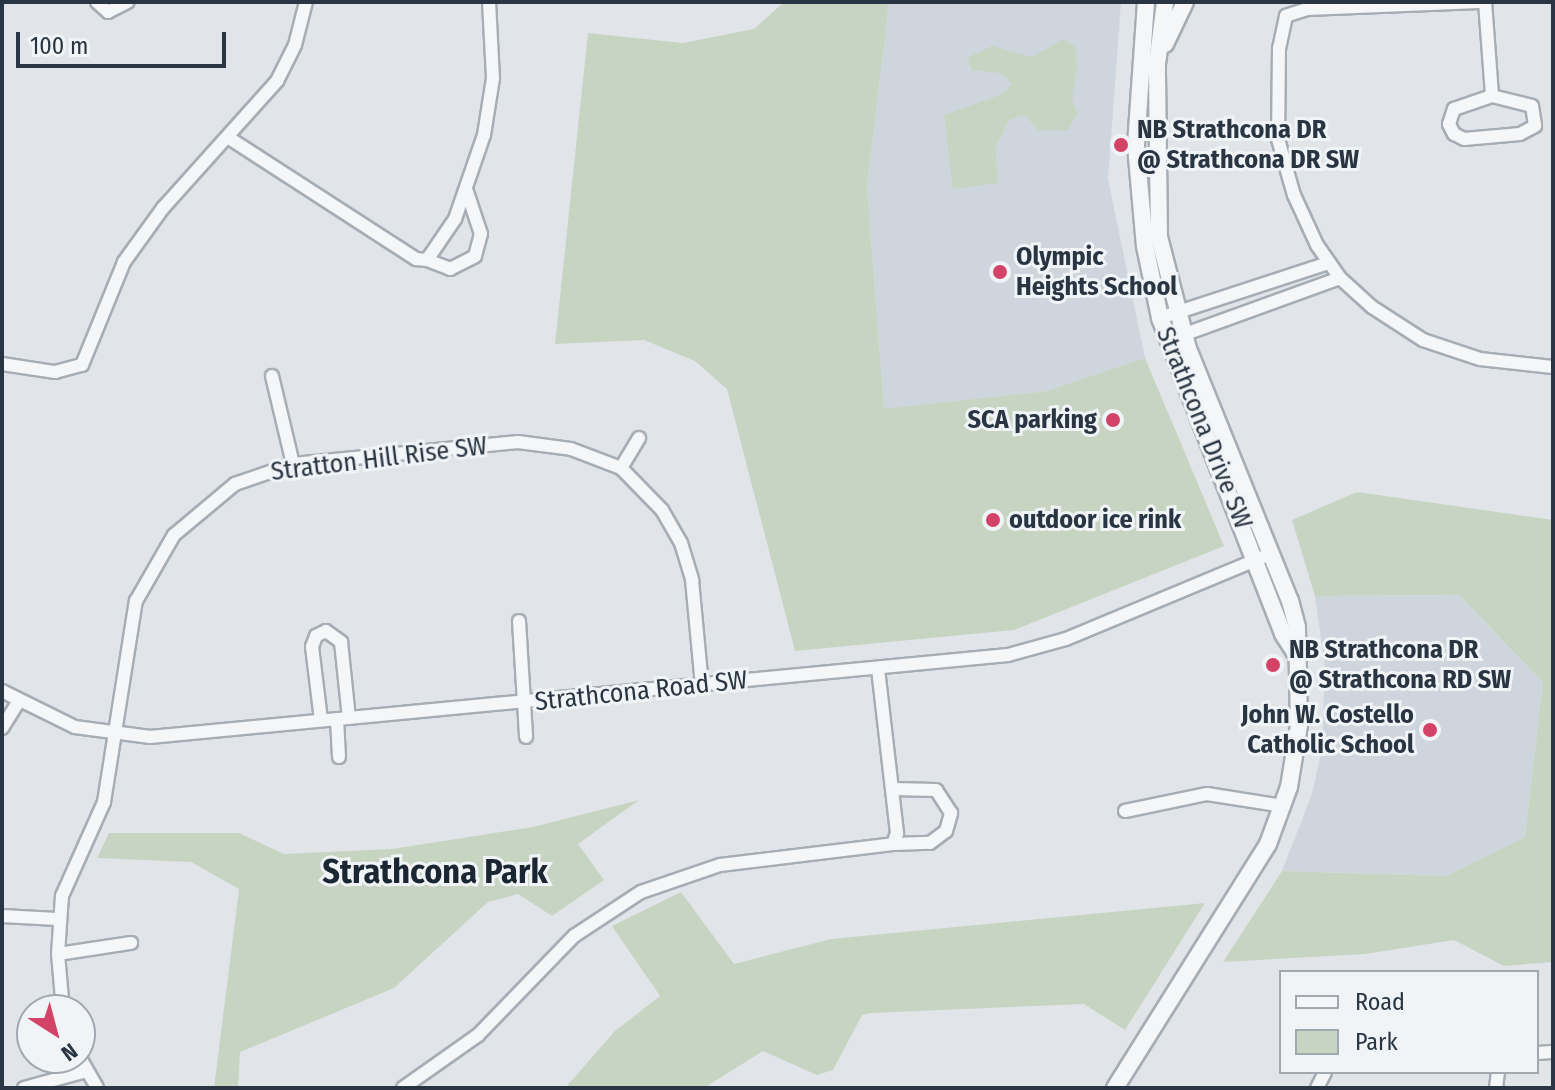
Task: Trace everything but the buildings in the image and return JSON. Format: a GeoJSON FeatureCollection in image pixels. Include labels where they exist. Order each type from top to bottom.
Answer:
{"type":"FeatureCollection","features":[{"type":"Feature","properties":{"kind":"street"},"geometry":{"type":"LineString","coordinates":[[97,2],[108,12],[128,2]]}},
{"type":"Feature","properties":{"kind":"street"},"geometry":{"type":"LineString","coordinates":[[2,364],[55,372],[82,365],[111,285],[138,240],[229,138],[282,72],[306,2]]}},
{"type":"Feature","properties":{"kind":"street"},"geometry":{"type":"LineString","coordinates":[[427,260],[467,192],[491,101],[489,2]]}},
{"type":"Feature","properties":{"kind":"street","name":"Strathcona Drive SW"},"geometry":{"type":"LineString","coordinates":[[1115,1088],[1260,859],[1284,806],[1297,746],[1297,627],[1263,558],[1176,337],[1160,318],[1145,246],[1136,146],[1146,2]]}},
{"type":"Feature","properties":{"kind":"street","name":"Strathcona Drive SW"},"geometry":{"type":"LineString","coordinates":[[1165,2],[1157,64],[1155,204],[1178,313],[1176,337]]}},
{"type":"Feature","properties":{"kind":"street"},"geometry":{"type":"LineString","coordinates":[[1157,64],[1185,2]]}},
{"type":"Feature","properties":{"kind":"street"},"geometry":{"type":"LineString","coordinates":[[1479,2],[1307,9],[1286,16],[1279,48],[1278,139],[1294,195],[1328,263],[1340,278],[1423,340],[1480,359],[1553,367]]}},
{"type":"Feature","properties":{"kind":"street"},"geometry":{"type":"LineString","coordinates":[[1485,2],[1492,96]]}},
{"type":"Feature","properties":{"kind":"street"},"geometry":{"type":"LineString","coordinates":[[1492,96],[1527,102],[1535,110],[1535,126],[1520,134],[1464,139],[1454,134],[1449,119],[1454,109],[1492,96]]}},
{"type":"Feature","properties":{"kind":"street"},"geometry":{"type":"LineString","coordinates":[[229,138],[416,259],[450,269],[475,256],[481,234],[467,192]]}},
{"type":"Feature","properties":{"kind":"street"},"geometry":{"type":"LineString","coordinates":[[1160,318],[1328,263]]}},
{"type":"Feature","properties":{"kind":"street"},"geometry":{"type":"LineString","coordinates":[[1176,337],[1340,278]]}},
{"type":"Feature","properties":{"kind":"street"},"geometry":{"type":"LineString","coordinates":[[272,376],[293,464]]}},
{"type":"Feature","properties":{"kind":"street"},"geometry":{"type":"LineString","coordinates":[[621,468],[639,438]]}},
{"type":"Feature","properties":{"kind":"street","name":"Stratton Hill Rise SW"},"geometry":{"type":"LineString","coordinates":[[62,994],[57,919],[70,869],[104,802],[131,617],[163,550],[218,494],[254,475],[293,464],[518,442],[571,449],[621,468],[662,510],[681,543],[692,580],[702,685]]}},
{"type":"Feature","properties":{"kind":"street","name":"Strathcona Road SW"},"geometry":{"type":"LineString","coordinates":[[2,691],[18,702],[75,727],[116,735],[150,737],[878,669],[1008,655],[1066,639],[1263,558]]}},
{"type":"Feature","properties":{"kind":"street"},"geometry":{"type":"LineString","coordinates":[[519,621],[526,737]]}},
{"type":"Feature","properties":{"kind":"street"},"geometry":{"type":"LineString","coordinates":[[321,720],[312,647],[316,636],[326,631],[341,642],[343,718],[339,757]]}},
{"type":"Feature","properties":{"kind":"street"},"geometry":{"type":"LineString","coordinates":[[878,669],[893,789],[893,844]]}},
{"type":"Feature","properties":{"kind":"street"},"geometry":{"type":"LineString","coordinates":[[2,728],[18,702]]}},
{"type":"Feature","properties":{"kind":"street"},"geometry":{"type":"LineString","coordinates":[[403,1088],[478,1035],[574,936],[641,892],[720,865],[893,844],[930,843],[946,831],[951,813],[936,790],[893,789]]}},
{"type":"Feature","properties":{"kind":"street"},"geometry":{"type":"LineString","coordinates":[[1125,811],[1207,794],[1284,806]]}},
{"type":"Feature","properties":{"kind":"street"},"geometry":{"type":"LineString","coordinates":[[2,916],[57,919]]}},
{"type":"Feature","properties":{"kind":"street"},"geometry":{"type":"LineString","coordinates":[[58,954],[131,943]]}},
{"type":"Feature","properties":{"kind":"street"},"geometry":{"type":"LineString","coordinates":[[24,1088],[75,1074]]}},
{"type":"Feature","properties":{"kind":"shaded area","name":"Olympic Heights School"},"geometry":{"type":"Polygon","coordinates":[[[889,2],[1121,2],[1108,179],[1145,358],[1047,391],[884,410],[867,187],[889,2]]]}},
{"type":"Feature","properties":{"kind":"shaded area","name":"John W. Costello Catholic School"},"geometry":{"type":"Polygon","coordinates":[[[1459,595],[1543,682],[1525,838],[1446,876],[1282,871],[1312,794],[1322,748],[1325,667],[1315,596],[1459,595]]]}},
{"type":"Feature","properties":{"kind":"green space"},"geometry":{"type":"Polygon","coordinates":[[[784,2],[889,2],[867,187],[884,409],[1047,391],[1145,358],[1224,546],[1014,630],[795,651],[727,389],[695,361],[644,340],[555,344],[588,33],[683,43],[754,29],[784,2]]]}},
{"type":"Feature","properties":{"kind":"green space"},"geometry":{"type":"Polygon","coordinates":[[[1063,39],[1075,47],[1077,65],[1072,99],[1077,114],[1068,130],[1038,130],[1025,115],[1009,120],[995,148],[998,183],[953,189],[944,115],[1000,95],[1012,84],[1000,73],[972,70],[967,58],[992,46],[1032,57],[1063,39]]]}},
{"type":"Feature","properties":{"kind":"green space"},"geometry":{"type":"Polygon","coordinates":[[[1357,492],[1553,520],[1553,962],[1504,966],[1454,940],[1365,954],[1223,962],[1282,871],[1446,876],[1525,837],[1543,682],[1459,595],[1315,596],[1292,520],[1357,492]]]}},
{"type":"Feature","properties":{"kind":"green space"},"geometry":{"type":"Polygon","coordinates":[[[639,800],[578,844],[604,880],[552,916],[518,894],[488,902],[394,988],[240,1052],[238,1088],[214,1088],[239,889],[191,862],[97,858],[109,833],[239,833],[284,854],[392,849],[533,827],[639,800]]]}},
{"type":"Feature","properties":{"kind":"green space"},"geometry":{"type":"Polygon","coordinates":[[[681,892],[734,964],[831,939],[1205,903],[1125,1030],[1084,1004],[871,1013],[862,1015],[833,1070],[817,1075],[763,1051],[704,1088],[565,1088],[615,1031],[660,996],[612,926],[681,892]]]}},
{"type":"Feature","properties":{"kind":"place","name":"NB Strathcona DR @ Strathcona DR SW"},"geometry":{"type":"Point","coordinates":[1121,145]}},
{"type":"Feature","properties":{"kind":"place","name":"Olympic Heights School"},"geometry":{"type":"Point","coordinates":[1000,272]}},
{"type":"Feature","properties":{"kind":"place","name":"SCA parking"},"geometry":{"type":"Point","coordinates":[1113,420]}},
{"type":"Feature","properties":{"kind":"place","name":"outdoor ice rink"},"geometry":{"type":"Point","coordinates":[993,520]}},
{"type":"Feature","properties":{"kind":"place","name":"NB Strathcona DR @ Strathcona RD SW"},"geometry":{"type":"Point","coordinates":[1273,665]}},
{"type":"Feature","properties":{"kind":"place","name":"John W. Costello Catholic School"},"geometry":{"type":"Point","coordinates":[1430,730]}},
{"type":"Feature","properties":{"kind":"district","name":"Strathcona Park"},"geometry":{"type":"Point","coordinates":[435,872]}}]}
